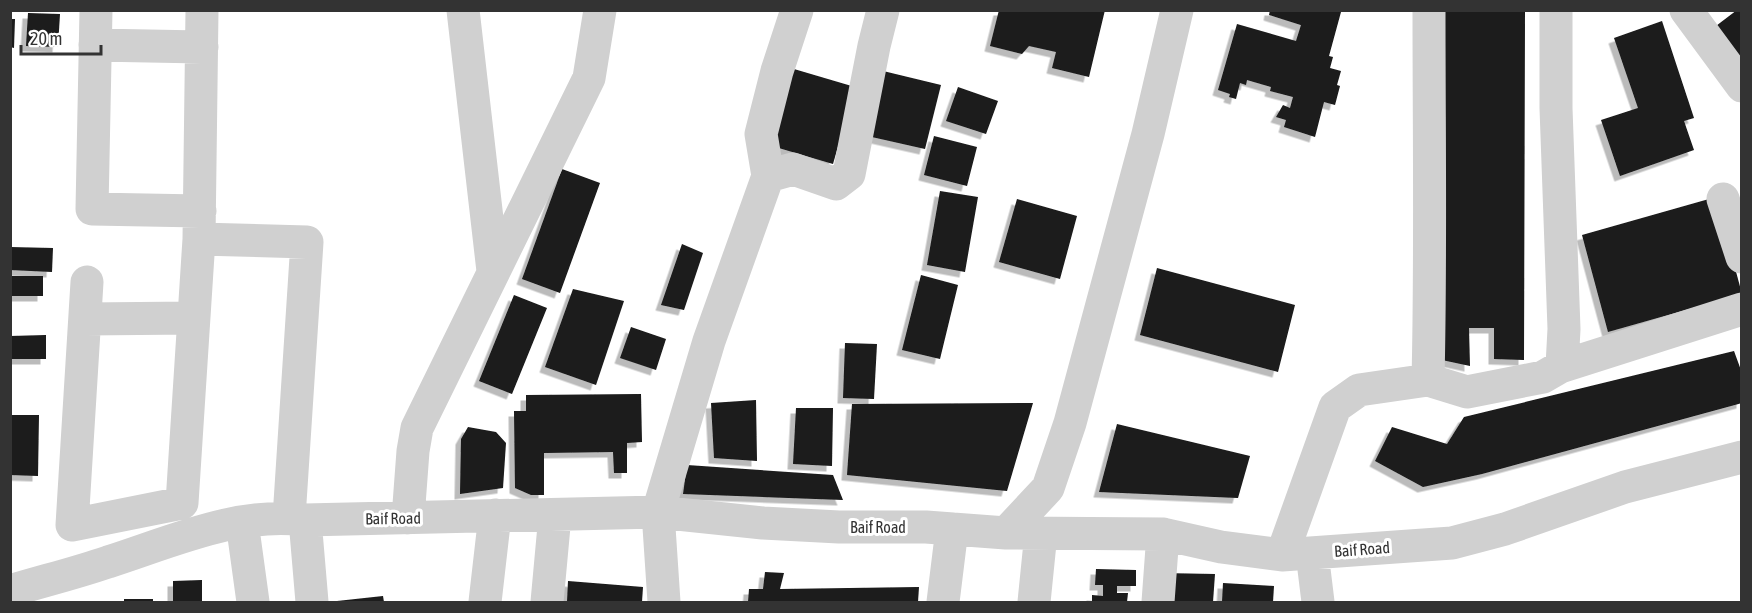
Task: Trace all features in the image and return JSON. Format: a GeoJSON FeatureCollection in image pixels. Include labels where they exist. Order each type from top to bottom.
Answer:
{"type":"FeatureCollection","features":[{"type":"Feature","properties":{"kind":"street"},"geometry":{"type":"LineString","coordinates":[[96,10],[93,209],[307,242],[297,519],[312,603]]}},
{"type":"Feature","properties":{"kind":"street"},"geometry":{"type":"LineString","coordinates":[[87,282],[72,525],[182,503],[200,225],[202,10]]}},
{"type":"Feature","properties":{"kind":"street"},"geometry":{"type":"LineString","coordinates":[[463,10],[493,271]]}},
{"type":"Feature","properties":{"kind":"street"},"geometry":{"type":"LineString","coordinates":[[408,518],[417,428],[589,78],[600,10]]}},
{"type":"Feature","properties":{"kind":"street"},"geometry":{"type":"LineString","coordinates":[[664,603],[658,512],[709,341],[768,176],[761,134],[777,71],[797,10]]}},
{"type":"Feature","properties":{"kind":"street"},"geometry":{"type":"LineString","coordinates":[[768,176],[793,170],[836,184],[849,174],[883,10]]}},
{"type":"Feature","properties":{"kind":"street"},"geometry":{"type":"LineString","coordinates":[[1006,533],[1048,488],[1070,423],[1148,134],[1177,10]]}},
{"type":"Feature","properties":{"kind":"street"},"geometry":{"type":"LineString","coordinates":[[1428,380],[1431,247],[1430,10]]}},
{"type":"Feature","properties":{"kind":"street"},"geometry":{"type":"LineString","coordinates":[[1556,10],[1556,108],[1564,329],[1560,366]]}},
{"type":"Feature","properties":{"kind":"street"},"geometry":{"type":"LineString","coordinates":[[1686,10],[1742,86]]}},
{"type":"Feature","properties":{"kind":"street"},"geometry":{"type":"LineString","coordinates":[[95,45],[202,47]]}},
{"type":"Feature","properties":{"kind":"street"},"geometry":{"type":"LineString","coordinates":[[1722,199],[1742,257]]}},
{"type":"Feature","properties":{"kind":"street"},"geometry":{"type":"LineString","coordinates":[[1318,603],[1297,554],[1335,407],[1359,390],[1428,380],[1467,392],[1543,377],[1560,366],[1742,309]]}},
{"type":"Feature","properties":{"kind":"street"},"geometry":{"type":"LineString","coordinates":[[86,320],[193,318]]}},
{"type":"Feature","properties":{"kind":"street","name":"Baif Road"},"geometry":{"type":"LineString","coordinates":[[10,591],[108,562],[179,537],[242,522],[297,519],[658,512],[763,523],[1006,533],[1163,534],[1221,547],[1297,554],[1452,543],[1505,529],[1624,487],[1742,457]]}},
{"type":"Feature","properties":{"kind":"street"},"geometry":{"type":"LineString","coordinates":[[485,603],[495,515]]}},
{"type":"Feature","properties":{"kind":"street"},"geometry":{"type":"LineString","coordinates":[[547,603],[555,515]]}},
{"type":"Feature","properties":{"kind":"street"},"geometry":{"type":"LineString","coordinates":[[242,522],[253,603]]}},
{"type":"Feature","properties":{"kind":"street"},"geometry":{"type":"LineString","coordinates":[[943,603],[951,529]]}},
{"type":"Feature","properties":{"kind":"street"},"geometry":{"type":"LineString","coordinates":[[1034,603],[1041,533]]}},
{"type":"Feature","properties":{"kind":"street"},"geometry":{"type":"LineString","coordinates":[[1158,603],[1163,534]]}},
{"type":"Feature","properties":{"kind":"building"},"geometry":{"type":"Polygon","coordinates":[[[999,10],[1105,10],[1089,77],[1052,68],[1056,52],[1029,46],[1022,54],[990,46],[999,10]]]}},
{"type":"Feature","properties":{"kind":"building"},"geometry":{"type":"Polygon","coordinates":[[[1270,10],[1341,12],[1329,56],[1333,57],[1330,68],[1341,71],[1337,85],[1340,86],[1335,105],[1324,102],[1315,137],[1284,127],[1286,120],[1276,117],[1283,105],[1290,108],[1293,97],[1270,91],[1271,87],[1247,80],[1246,85],[1240,83],[1236,99],[1218,90],[1237,24],[1296,41],[1301,25],[1269,15],[1270,10]]]}},
{"type":"Feature","properties":{"kind":"building"},"geometry":{"type":"Polygon","coordinates":[[[1439,10],[1525,10],[1524,360],[1494,359],[1494,328],[1469,328],[1470,366],[1442,360],[1439,10]]]}},
{"type":"Feature","properties":{"kind":"building"},"geometry":{"type":"Polygon","coordinates":[[[1737,10],[1742,10],[1742,66],[1712,29],[1737,10]]]}},
{"type":"Feature","properties":{"kind":"building"},"geometry":{"type":"Polygon","coordinates":[[[28,13],[60,14],[58,47],[26,46],[28,13]]]}},
{"type":"Feature","properties":{"kind":"building"},"geometry":{"type":"Polygon","coordinates":[[[10,19],[15,19],[14,48],[10,47],[10,19]]]}},
{"type":"Feature","properties":{"kind":"building"},"geometry":{"type":"Polygon","coordinates":[[[1662,21],[1694,118],[1684,121],[1694,150],[1620,176],[1601,120],[1638,108],[1614,38],[1662,21]]]}},
{"type":"Feature","properties":{"kind":"building"},"geometry":{"type":"Polygon","coordinates":[[[794,69],[855,87],[833,164],[772,146],[794,69]]]}},
{"type":"Feature","properties":{"kind":"building"},"geometry":{"type":"Polygon","coordinates":[[[879,70],[941,85],[925,149],[863,135],[879,70]]]}},
{"type":"Feature","properties":{"kind":"building"},"geometry":{"type":"Polygon","coordinates":[[[958,87],[998,101],[986,134],[946,121],[958,87]]]}},
{"type":"Feature","properties":{"kind":"building"},"geometry":{"type":"Polygon","coordinates":[[[934,136],[977,147],[967,186],[924,175],[934,136]]]}},
{"type":"Feature","properties":{"kind":"building"},"geometry":{"type":"Polygon","coordinates":[[[562,169],[600,183],[560,293],[522,279],[562,169]]]}},
{"type":"Feature","properties":{"kind":"building"},"geometry":{"type":"Polygon","coordinates":[[[940,191],[978,197],[965,272],[927,265],[940,191]]]}},
{"type":"Feature","properties":{"kind":"building"},"geometry":{"type":"Polygon","coordinates":[[[1716,197],[1742,294],[1608,332],[1582,235],[1716,197]]]}},
{"type":"Feature","properties":{"kind":"building"},"geometry":{"type":"Polygon","coordinates":[[[1017,199],[1077,216],[1060,279],[999,262],[1017,199]]]}},
{"type":"Feature","properties":{"kind":"building"},"geometry":{"type":"Polygon","coordinates":[[[682,244],[703,253],[684,310],[661,305],[682,244]]]}},
{"type":"Feature","properties":{"kind":"building"},"geometry":{"type":"Polygon","coordinates":[[[10,247],[53,248],[52,272],[10,270],[10,247]]]}},
{"type":"Feature","properties":{"kind":"building"},"geometry":{"type":"Polygon","coordinates":[[[1157,268],[1295,305],[1278,372],[1140,335],[1157,268]]]}},
{"type":"Feature","properties":{"kind":"building"},"geometry":{"type":"Polygon","coordinates":[[[921,275],[958,285],[940,359],[902,350],[921,275]]]}},
{"type":"Feature","properties":{"kind":"building"},"geometry":{"type":"Polygon","coordinates":[[[10,276],[43,276],[43,296],[10,296],[10,276]]]}},
{"type":"Feature","properties":{"kind":"building"},"geometry":{"type":"Polygon","coordinates":[[[573,289],[624,301],[596,385],[545,367],[573,289]]]}},
{"type":"Feature","properties":{"kind":"building"},"geometry":{"type":"Polygon","coordinates":[[[514,295],[547,308],[512,394],[479,381],[514,295]]]}},
{"type":"Feature","properties":{"kind":"building"},"geometry":{"type":"Polygon","coordinates":[[[631,327],[666,339],[656,370],[620,358],[631,327]]]}},
{"type":"Feature","properties":{"kind":"building"},"geometry":{"type":"Polygon","coordinates":[[[46,335],[46,359],[10,359],[10,336],[46,335]]]}},
{"type":"Feature","properties":{"kind":"building"},"geometry":{"type":"Polygon","coordinates":[[[845,343],[877,344],[874,399],[843,398],[845,343]]]}},
{"type":"Feature","properties":{"kind":"building"},"geometry":{"type":"Polygon","coordinates":[[[1734,351],[1742,373],[1742,403],[1482,474],[1423,487],[1375,461],[1392,427],[1447,444],[1464,417],[1734,351]]]}},
{"type":"Feature","properties":{"kind":"building"},"geometry":{"type":"Polygon","coordinates":[[[641,394],[642,442],[627,443],[627,473],[614,473],[613,452],[544,453],[544,495],[531,495],[515,488],[514,411],[526,411],[526,395],[641,394]]]}},
{"type":"Feature","properties":{"kind":"building"},"geometry":{"type":"Polygon","coordinates":[[[756,400],[757,461],[714,458],[711,403],[756,400]]]}},
{"type":"Feature","properties":{"kind":"building"},"geometry":{"type":"Polygon","coordinates":[[[1033,403],[1007,491],[847,475],[852,404],[1033,403]]]}},
{"type":"Feature","properties":{"kind":"building"},"geometry":{"type":"Polygon","coordinates":[[[796,408],[833,408],[832,466],[793,464],[796,408]]]}},
{"type":"Feature","properties":{"kind":"building"},"geometry":{"type":"Polygon","coordinates":[[[10,415],[39,415],[38,476],[10,475],[10,415]]]}},
{"type":"Feature","properties":{"kind":"building"},"geometry":{"type":"Polygon","coordinates":[[[1117,424],[1250,456],[1238,498],[1099,492],[1117,424]]]}},
{"type":"Feature","properties":{"kind":"building"},"geometry":{"type":"Polygon","coordinates":[[[468,427],[496,432],[506,443],[503,488],[460,494],[461,439],[468,427]]]}},
{"type":"Feature","properties":{"kind":"building"},"geometry":{"type":"Polygon","coordinates":[[[687,465],[833,475],[843,500],[683,494],[687,465]]]}},
{"type":"Feature","properties":{"kind":"building"},"geometry":{"type":"Polygon","coordinates":[[[1096,569],[1136,570],[1136,586],[1117,586],[1117,593],[1128,593],[1127,602],[1092,602],[1092,595],[1103,596],[1103,585],[1095,585],[1096,569]]]}},
{"type":"Feature","properties":{"kind":"building"},"geometry":{"type":"Polygon","coordinates":[[[765,572],[784,573],[780,589],[919,587],[918,602],[748,602],[749,589],[763,589],[765,572]]]}},
{"type":"Feature","properties":{"kind":"building"},"geometry":{"type":"Polygon","coordinates":[[[1162,573],[1215,574],[1213,602],[1161,602],[1162,573]]]}},
{"type":"Feature","properties":{"kind":"building"},"geometry":{"type":"Polygon","coordinates":[[[202,580],[202,602],[173,602],[173,581],[202,580]]]}},
{"type":"Feature","properties":{"kind":"building"},"geometry":{"type":"Polygon","coordinates":[[[568,581],[643,587],[642,602],[567,602],[568,581]]]}},
{"type":"Feature","properties":{"kind":"building"},"geometry":{"type":"Polygon","coordinates":[[[1223,583],[1274,586],[1273,602],[1222,602],[1223,583]]]}},
{"type":"Feature","properties":{"kind":"building"},"geometry":{"type":"Polygon","coordinates":[[[383,596],[384,602],[337,602],[337,601],[383,596]]]}},
{"type":"Feature","properties":{"kind":"building"},"geometry":{"type":"Polygon","coordinates":[[[124,599],[153,599],[153,602],[124,602],[124,599]]]}}]}
